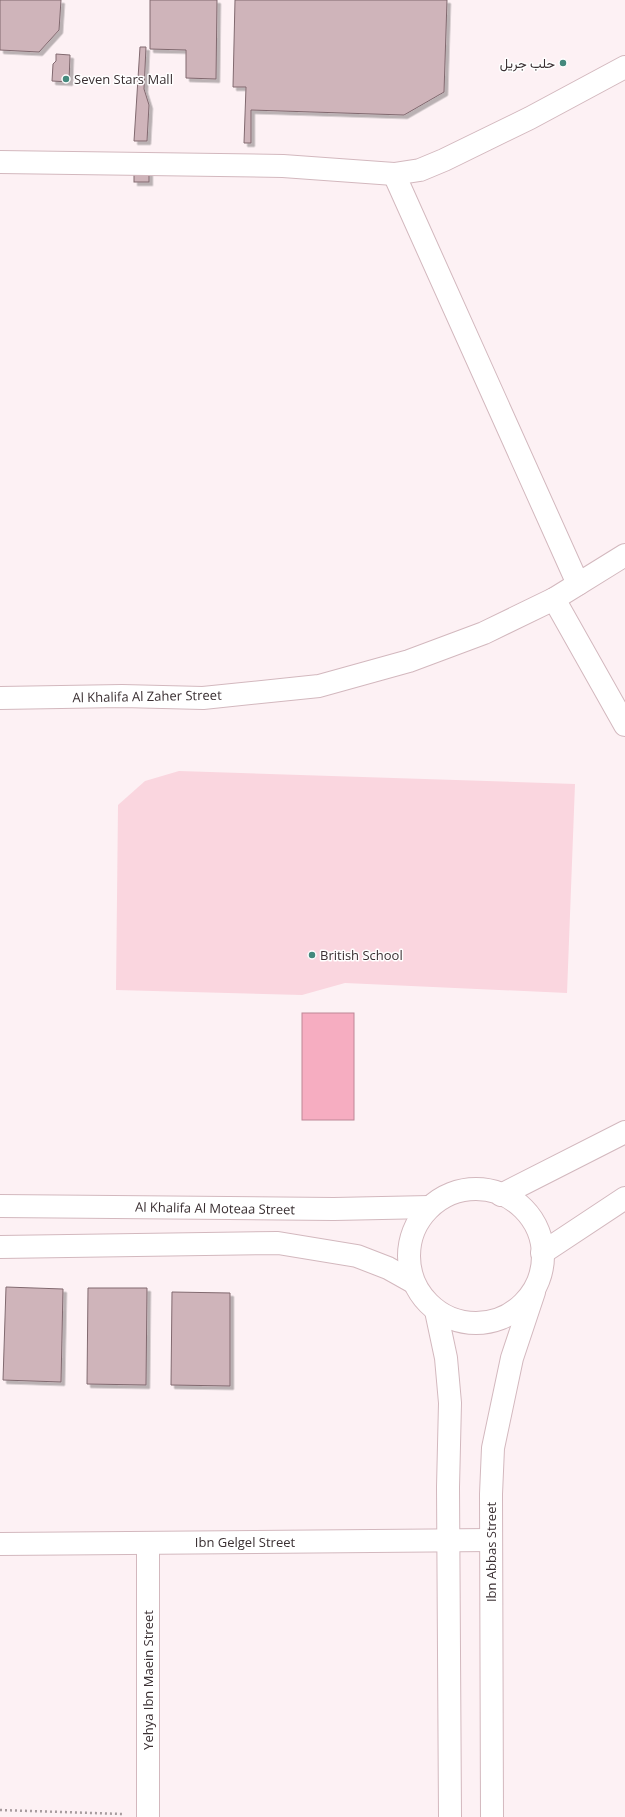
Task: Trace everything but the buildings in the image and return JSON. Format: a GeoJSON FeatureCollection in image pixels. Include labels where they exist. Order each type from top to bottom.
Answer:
{"type":"FeatureCollection","features":[{"type":"Feature","properties":{"kind":"street"},"geometry":{"type":"LineString","coordinates":[[0,162],[283,166],[394,174],[420,170],[444,160],[530,118],[625,67]]}},
{"type":"Feature","properties":{"kind":"street"},"geometry":{"type":"LineString","coordinates":[[394,174],[578,584]]}},
{"type":"Feature","properties":{"kind":"street","name":"Al Khalifa Al Zaher Street"},"geometry":{"type":"LineString","coordinates":[[0,698],[122,696],[203,698],[319,686],[416,659],[484,633],[554,599],[625,555]]}},
{"type":"Feature","properties":{"kind":"street"},"geometry":{"type":"LineString","coordinates":[[554,599],[625,725]]}},
{"type":"Feature","properties":{"kind":"street"},"geometry":{"type":"LineString","coordinates":[[501,1195],[625,1132]]}},
{"type":"Feature","properties":{"kind":"street"},"geometry":{"type":"LineString","coordinates":[[473,1189],[491,1190],[501,1195],[515,1201],[533,1220],[542,1243],[542,1269],[534,1292],[519,1308],[500,1319],[478,1324],[456,1321],[436,1311],[419,1293],[413,1282],[408,1258],[412,1234],[424,1212],[438,1200],[455,1192],[473,1189]]}},
{"type":"Feature","properties":{"kind":"street"},"geometry":{"type":"LineString","coordinates":[[542,1253],[625,1198]]}},
{"type":"Feature","properties":{"kind":"street","name":"Al Khalifa Al Moteaa Street"},"geometry":{"type":"LineString","coordinates":[[0,1206],[321,1209],[430,1207]]}},
{"type":"Feature","properties":{"kind":"street"},"geometry":{"type":"LineString","coordinates":[[0,1247],[278,1243],[357,1256],[388,1268],[413,1282]]}},
{"type":"Feature","properties":{"kind":"street","name":"Ibn Abbas Street"},"geometry":{"type":"LineString","coordinates":[[492,1817],[491,1540],[493,1448],[512,1358],[534,1292]]}},
{"type":"Feature","properties":{"kind":"street"},"geometry":{"type":"LineString","coordinates":[[436,1311],[446,1358],[450,1403],[450,1817]]}},
{"type":"Feature","properties":{"kind":"street","name":"Ibn Gelgel Street"},"geometry":{"type":"LineString","coordinates":[[0,1544],[491,1540]]}},
{"type":"Feature","properties":{"kind":"street","name":"Yehya Ibn Maein Street"},"geometry":{"type":"LineString","coordinates":[[148,1543],[148,1816]]}},
{"type":"Feature","properties":{"kind":"path"},"geometry":{"type":"LineString","coordinates":[[0,1810],[148,1816]]}},
{"type":"Feature","properties":{"kind":"shaded area"},"geometry":{"type":"Polygon","coordinates":[[[179,771],[575,784],[567,993],[345,983],[302,995],[116,990],[118,805],[145,781],[179,771]]]}},
{"type":"Feature","properties":{"kind":"shaded area"},"geometry":{"type":"Polygon","coordinates":[[[302,1013],[354,1013],[354,1120],[302,1120],[302,1013]]]}},
{"type":"Feature","properties":{"kind":"place","name":"حلب جريل"},"geometry":{"type":"Point","coordinates":[563,63]}},
{"type":"Feature","properties":{"kind":"place","name":"Seven Stars Mall"},"geometry":{"type":"Point","coordinates":[66,79]}},
{"type":"Feature","properties":{"kind":"place","name":"British School"},"geometry":{"type":"Point","coordinates":[312,955]}}]}
